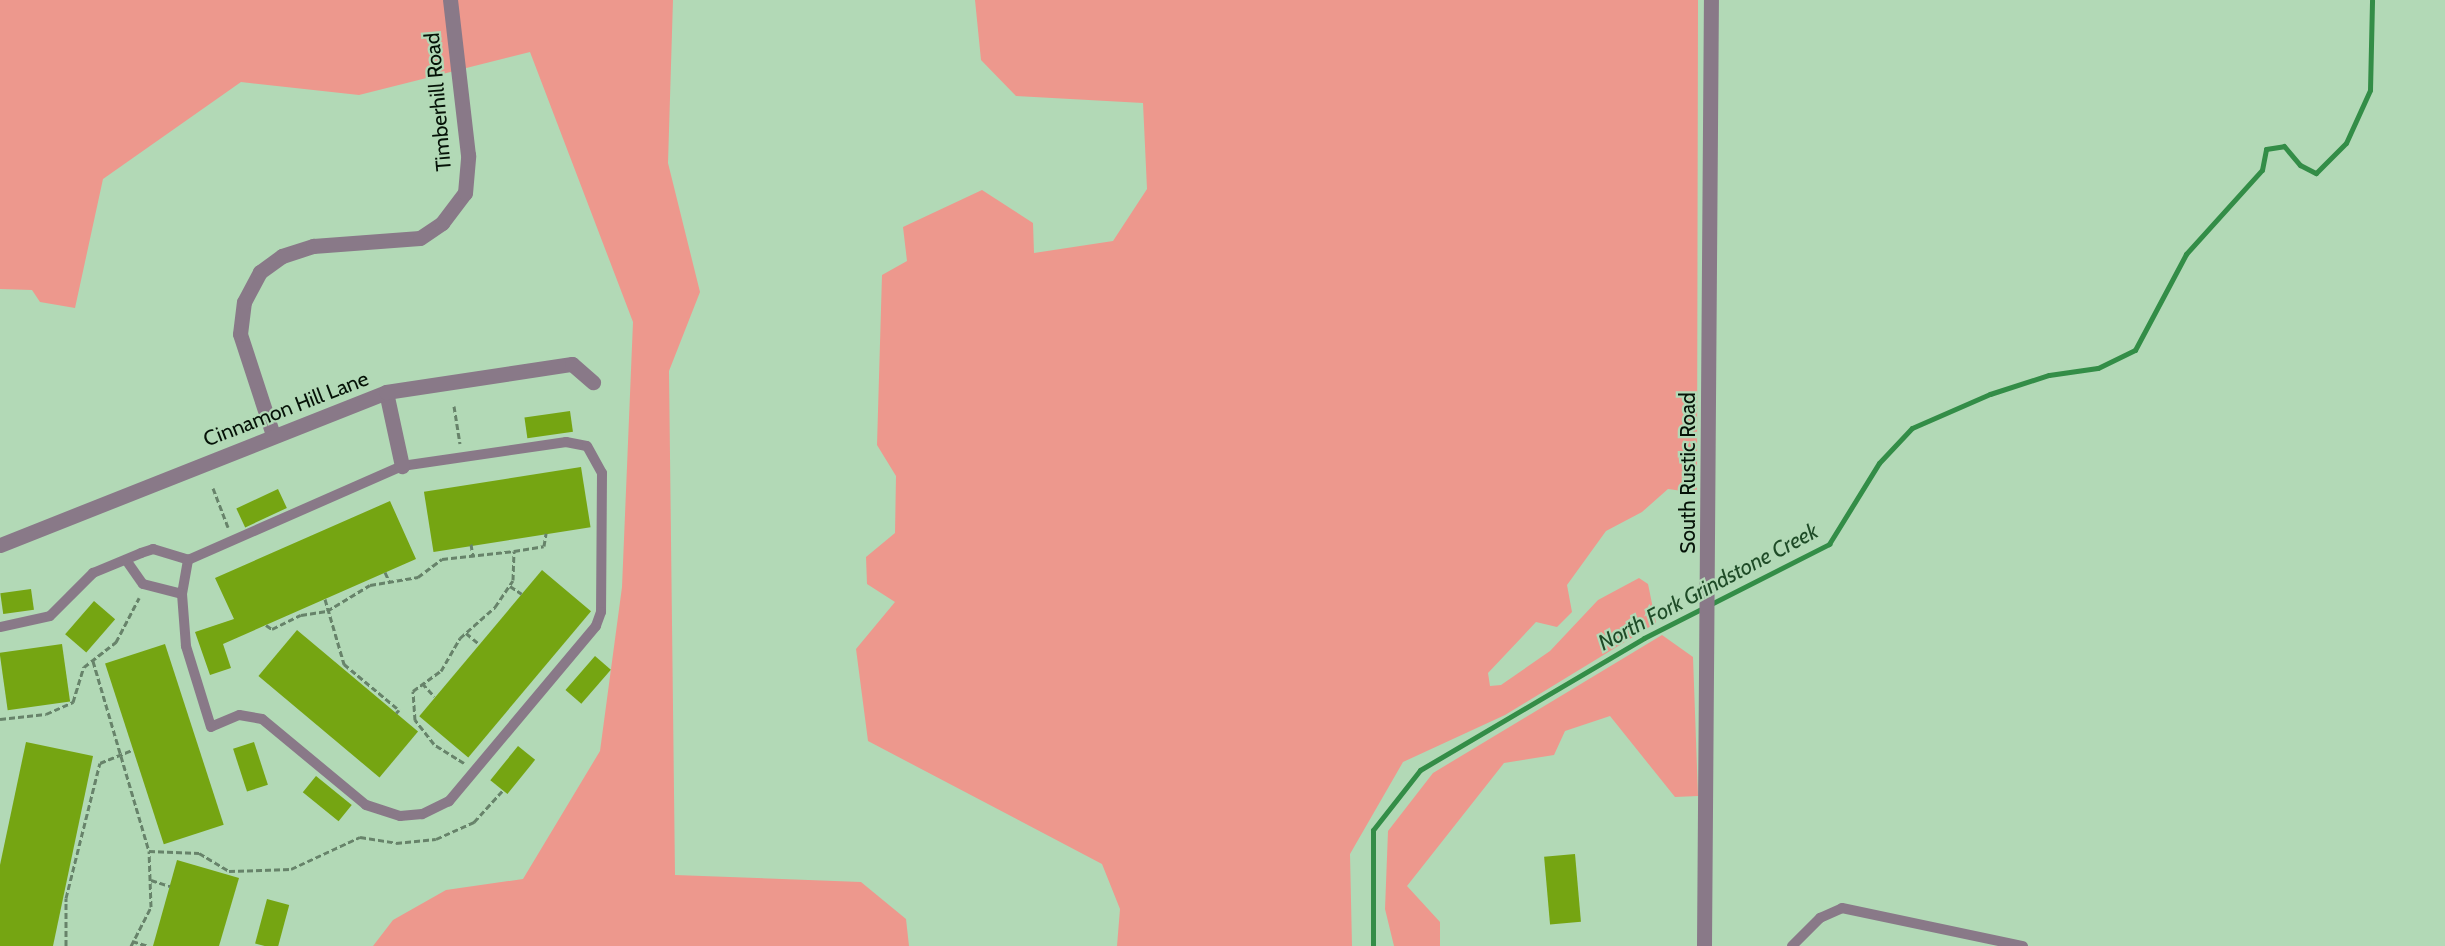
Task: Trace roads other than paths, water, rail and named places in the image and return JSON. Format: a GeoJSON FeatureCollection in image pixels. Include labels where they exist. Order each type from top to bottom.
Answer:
{"type":"FeatureCollection","features":[{"type":"Feature","properties":{"kind":"street","name":"Timberhill Road"},"geometry":{"type":"LineString","coordinates":[[273,435],[240,334],[244,302],[260,272],[282,256],[314,246],[420,238],[442,223],[465,193],[468,155],[450,0]]}},
{"type":"Feature","properties":{"kind":"street","name":"South Rustic Road"},"geometry":{"type":"LineString","coordinates":[[1704,946],[1709,618],[1711,0]]}},
{"type":"Feature","properties":{"kind":"street","name":"Cinnamon Hill Lane"},"geometry":{"type":"LineString","coordinates":[[0,545],[386,392],[572,364],[593,382]]}},
{"type":"Feature","properties":{"kind":"street"},"geometry":{"type":"LineString","coordinates":[[386,392],[402,466]]}},
{"type":"Feature","properties":{"kind":"lane"},"geometry":{"type":"LineString","coordinates":[[0,627],[50,615],[74,587],[153,549],[188,560],[402,466],[566,442],[587,446],[602,473],[601,612],[596,626],[475,775],[449,801],[422,814],[400,816],[366,805],[262,719],[239,715],[211,727],[186,645],[182,594],[188,560]]}},
{"type":"Feature","properties":{"kind":"lane"},"geometry":{"type":"LineString","coordinates":[[126,560],[145,586],[182,594]]}},
{"type":"Feature","properties":{"kind":"lane"},"geometry":{"type":"LineString","coordinates":[[1792,946],[1820,918],[1842,908],[2023,946]]}},
{"type":"Feature","properties":{"kind":"waterway","name":"North Fork Grindstone Creek"},"geometry":{"type":"LineString","coordinates":[[1373,946],[1373,830],[1420,770],[1644,638],[1829,544],[1879,463],[1912,428],[1990,394],[2049,375],[2098,368],[2135,350],[2186,254],[2262,170],[2266,149],[2284,146],[2300,165],[2316,173],[2346,143],[2370,90],[2372,0]]}}]}
